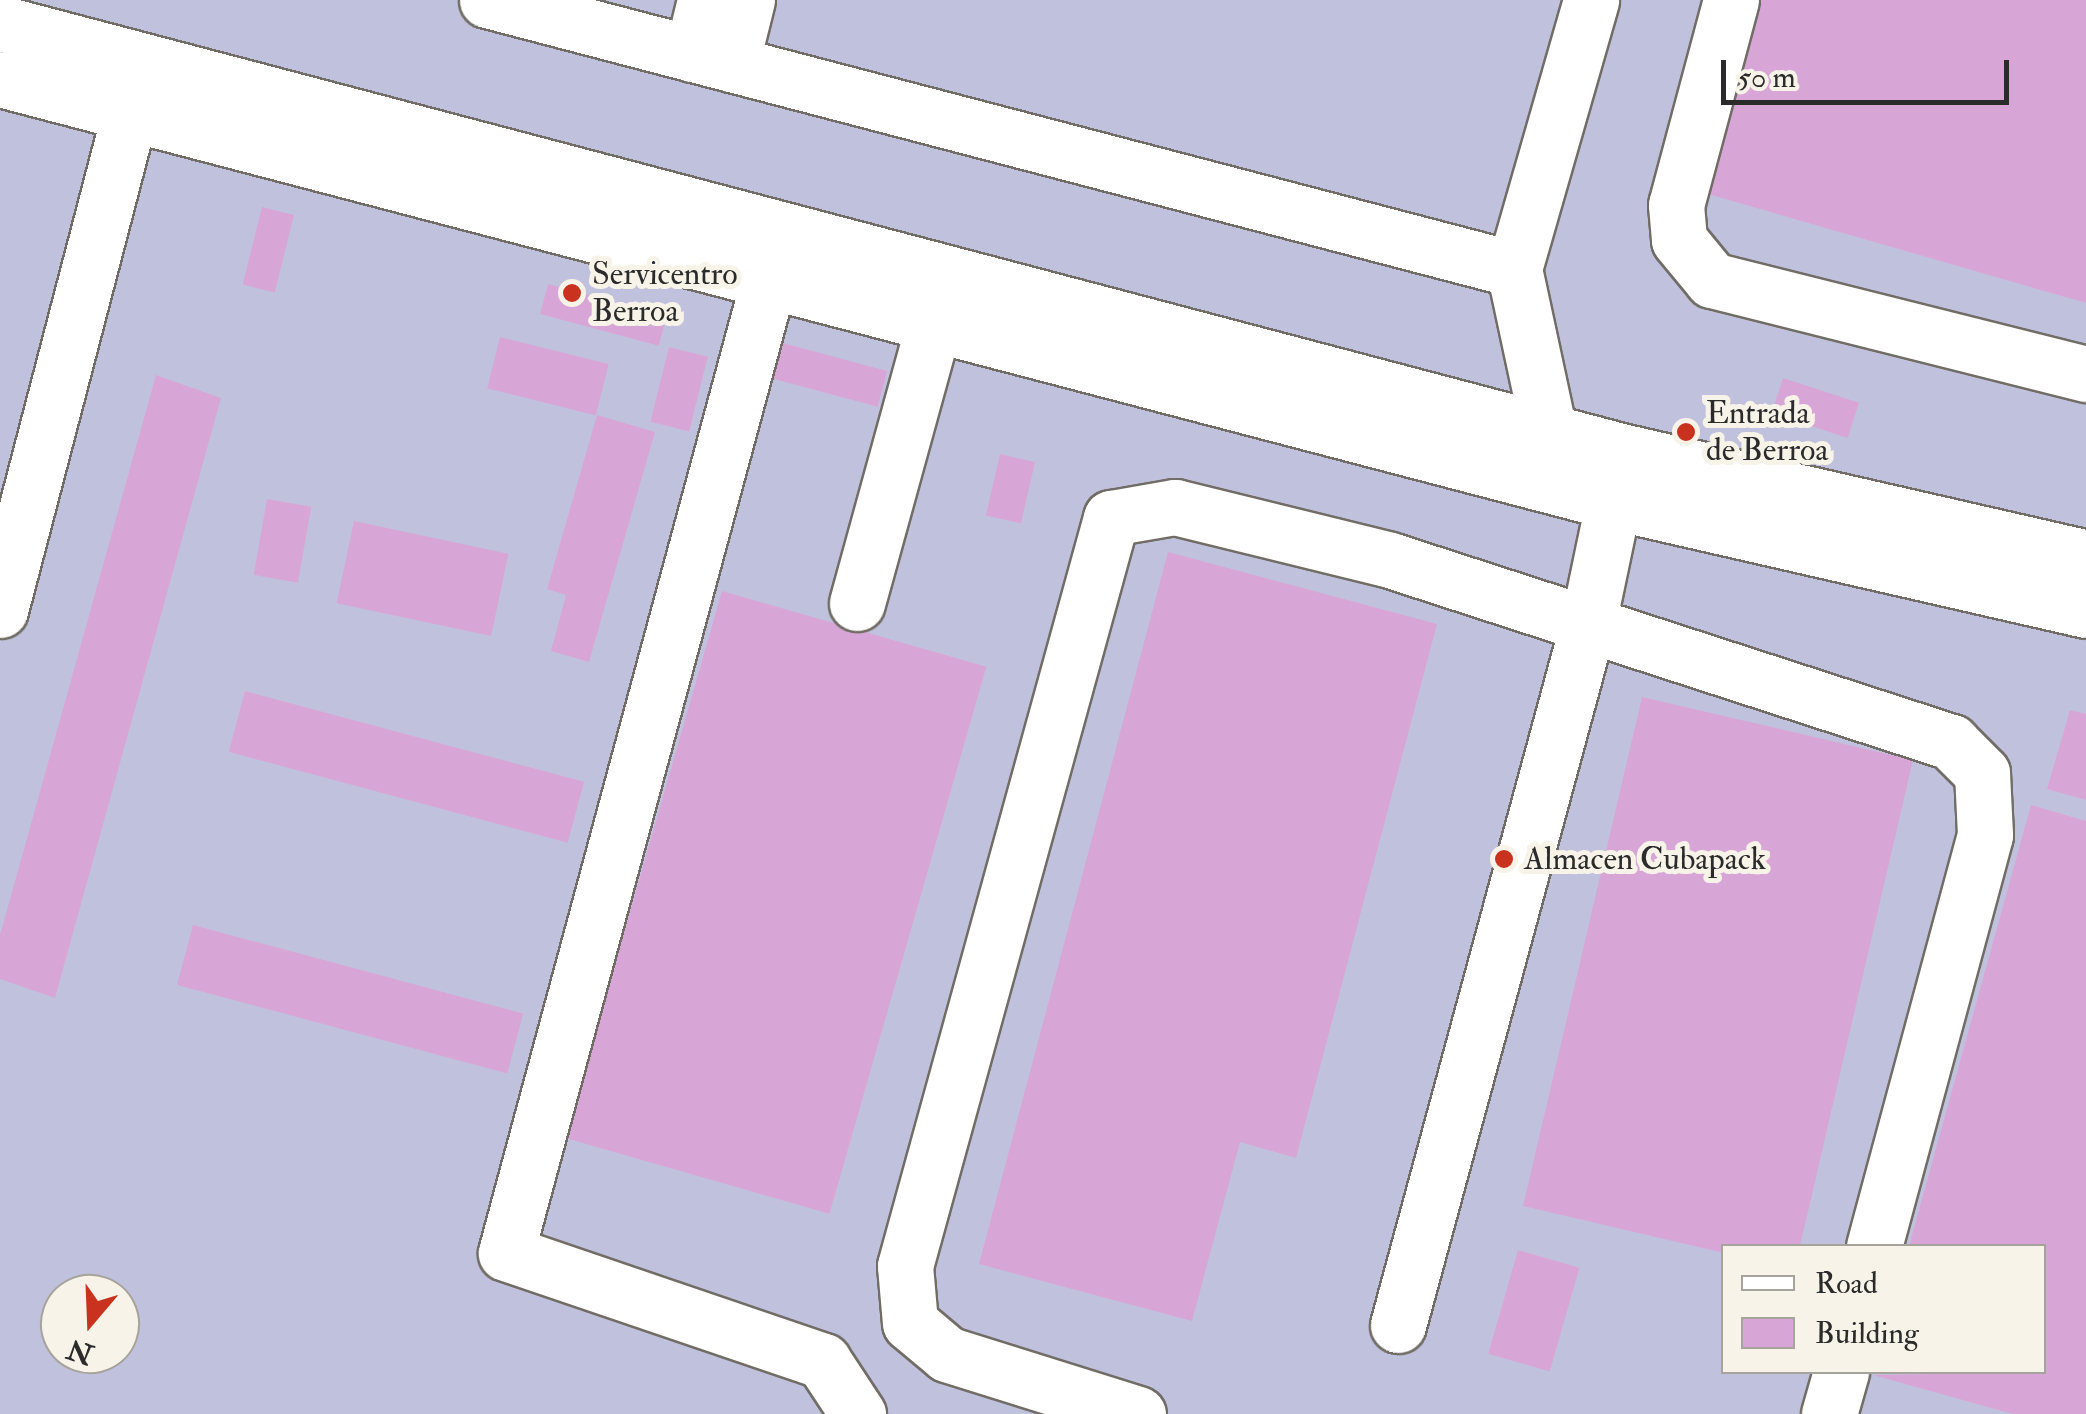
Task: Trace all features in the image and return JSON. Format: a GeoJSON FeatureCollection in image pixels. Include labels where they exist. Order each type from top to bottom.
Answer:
{"type":"FeatureCollection","features":[{"type":"Feature","properties":{"kind":"street"},"geometry":{"type":"LineString","coordinates":[[487,0],[1514,269]]}},
{"type":"Feature","properties":{"kind":"street"},"geometry":{"type":"LineString","coordinates":[[706,0],[711,59]]}},
{"type":"Feature","properties":{"kind":"street"},"geometry":{"type":"LineString","coordinates":[[711,59],[748,0]]}},
{"type":"Feature","properties":{"kind":"street"},"geometry":{"type":"LineString","coordinates":[[1542,456],[1514,269],[1590,0]]}},
{"type":"Feature","properties":{"kind":"street"},"geometry":{"type":"LineString","coordinates":[[1731,0],[1676,205],[1679,240],[1712,280],[2086,374]]}},
{"type":"Feature","properties":{"kind":"street"},"geometry":{"type":"LineString","coordinates":[[0,23],[142,60],[506,182],[1542,456],[2086,610]]}},
{"type":"Feature","properties":{"kind":"street"},"geometry":{"type":"LineString","coordinates":[[0,610],[133,113],[142,60]]}},
{"type":"Feature","properties":{"kind":"street"},"geometry":{"type":"LineString","coordinates":[[0,80],[133,113],[506,182]]}},
{"type":"Feature","properties":{"kind":"street"},"geometry":{"type":"LineString","coordinates":[[776,254],[934,324],[1542,456]]}},
{"type":"Feature","properties":{"kind":"street"},"geometry":{"type":"LineString","coordinates":[[776,254],[506,1254],[823,1360],[858,1414]]}},
{"type":"Feature","properties":{"kind":"street"},"geometry":{"type":"LineString","coordinates":[[857,603],[934,324]]}},
{"type":"Feature","properties":{"kind":"street"},"geometry":{"type":"LineString","coordinates":[[1617,477],[2086,558]]}},
{"type":"Feature","properties":{"kind":"street"},"geometry":{"type":"LineString","coordinates":[[1398,1324],[1587,628],[1617,477]]}},
{"type":"Feature","properties":{"kind":"street"},"geometry":{"type":"LineString","coordinates":[[1138,1414],[947,1354],[910,1323],[905,1266],[1111,518],[1175,507],[1390,560],[1587,628],[1951,742],[1982,773],[1985,835],[1875,1244]]}},
{"type":"Feature","properties":{"kind":"street"},"geometry":{"type":"LineString","coordinates":[[1830,1414],[1840,1374]]}},
{"type":"Feature","properties":{"kind":"shaded area"},"geometry":{"type":"Polygon","coordinates":[[[0,0],[2086,0],[2086,1414],[0,1414],[0,0]]]}},
{"type":"Feature","properties":{"kind":"building"},"geometry":{"type":"Polygon","coordinates":[[[1746,0],[2086,0],[2086,303],[1694,190],[1746,0]]]}},
{"type":"Feature","properties":{"kind":"building"},"geometry":{"type":"Polygon","coordinates":[[[262,207],[294,215],[275,293],[243,285],[262,207]]]}},
{"type":"Feature","properties":{"kind":"building"},"geometry":{"type":"Polygon","coordinates":[[[548,284],[667,316],[659,346],[540,314],[548,284]]]}},
{"type":"Feature","properties":{"kind":"building"},"geometry":{"type":"Polygon","coordinates":[[[500,337],[609,364],[596,416],[487,388],[500,337]]]}},
{"type":"Feature","properties":{"kind":"building"},"geometry":{"type":"Polygon","coordinates":[[[779,342],[887,371],[878,407],[769,378],[779,342]]]}},
{"type":"Feature","properties":{"kind":"building"},"geometry":{"type":"Polygon","coordinates":[[[669,347],[708,357],[689,431],[650,422],[669,347]]]}},
{"type":"Feature","properties":{"kind":"building"},"geometry":{"type":"Polygon","coordinates":[[[156,375],[221,398],[55,998],[0,979],[0,935],[156,375]]]}},
{"type":"Feature","properties":{"kind":"building"},"geometry":{"type":"Polygon","coordinates":[[[1783,378],[1859,403],[1848,438],[1772,413],[1783,378]]]}},
{"type":"Feature","properties":{"kind":"building"},"geometry":{"type":"Polygon","coordinates":[[[597,415],[655,432],[589,662],[551,651],[566,595],[547,589],[597,415]]]}},
{"type":"Feature","properties":{"kind":"building"},"geometry":{"type":"Polygon","coordinates":[[[1000,454],[1035,462],[1021,523],[986,515],[1000,454]]]}},
{"type":"Feature","properties":{"kind":"building"},"geometry":{"type":"Polygon","coordinates":[[[267,499],[311,507],[298,583],[254,575],[267,499]]]}},
{"type":"Feature","properties":{"kind":"building"},"geometry":{"type":"Polygon","coordinates":[[[354,521],[509,554],[491,636],[337,603],[354,521]]]}},
{"type":"Feature","properties":{"kind":"building"},"geometry":{"type":"Polygon","coordinates":[[[1168,552],[1437,624],[1296,1158],[1240,1142],[1192,1321],[979,1264],[1168,552]]]}},
{"type":"Feature","properties":{"kind":"building"},"geometry":{"type":"Polygon","coordinates":[[[722,591],[986,667],[830,1214],[565,1138],[722,591]]]}},
{"type":"Feature","properties":{"kind":"building"},"geometry":{"type":"Polygon","coordinates":[[[245,691],[584,782],[568,843],[229,752],[245,691]]]}},
{"type":"Feature","properties":{"kind":"building"},"geometry":{"type":"Polygon","coordinates":[[[1642,697],[1913,760],[1800,1244],[1721,1244],[1721,1252],[1523,1206],[1642,697]]]}},
{"type":"Feature","properties":{"kind":"building"},"geometry":{"type":"Polygon","coordinates":[[[2070,710],[2086,714],[2086,800],[2047,789],[2070,710]]]}},
{"type":"Feature","properties":{"kind":"building"},"geometry":{"type":"Polygon","coordinates":[[[2031,805],[2086,821],[2086,1414],[2013,1414],[1873,1375],[2046,1374],[2046,1244],[1910,1244],[2031,805]]]}},
{"type":"Feature","properties":{"kind":"building"},"geometry":{"type":"Polygon","coordinates":[[[193,925],[523,1014],[507,1073],[177,985],[193,925]]]}},
{"type":"Feature","properties":{"kind":"building"},"geometry":{"type":"Polygon","coordinates":[[[1518,1250],[1580,1268],[1550,1371],[1488,1354],[1518,1250]]]}},
{"type":"Feature","properties":{"kind":"place","name":"Servicentro Berroa"},"geometry":{"type":"Point","coordinates":[572,293]}},
{"type":"Feature","properties":{"kind":"place","name":"Entrada de Berroa"},"geometry":{"type":"Point","coordinates":[1686,432]}},
{"type":"Feature","properties":{"kind":"place","name":"Almacen Cubapack"},"geometry":{"type":"Point","coordinates":[1504,859]}}]}
